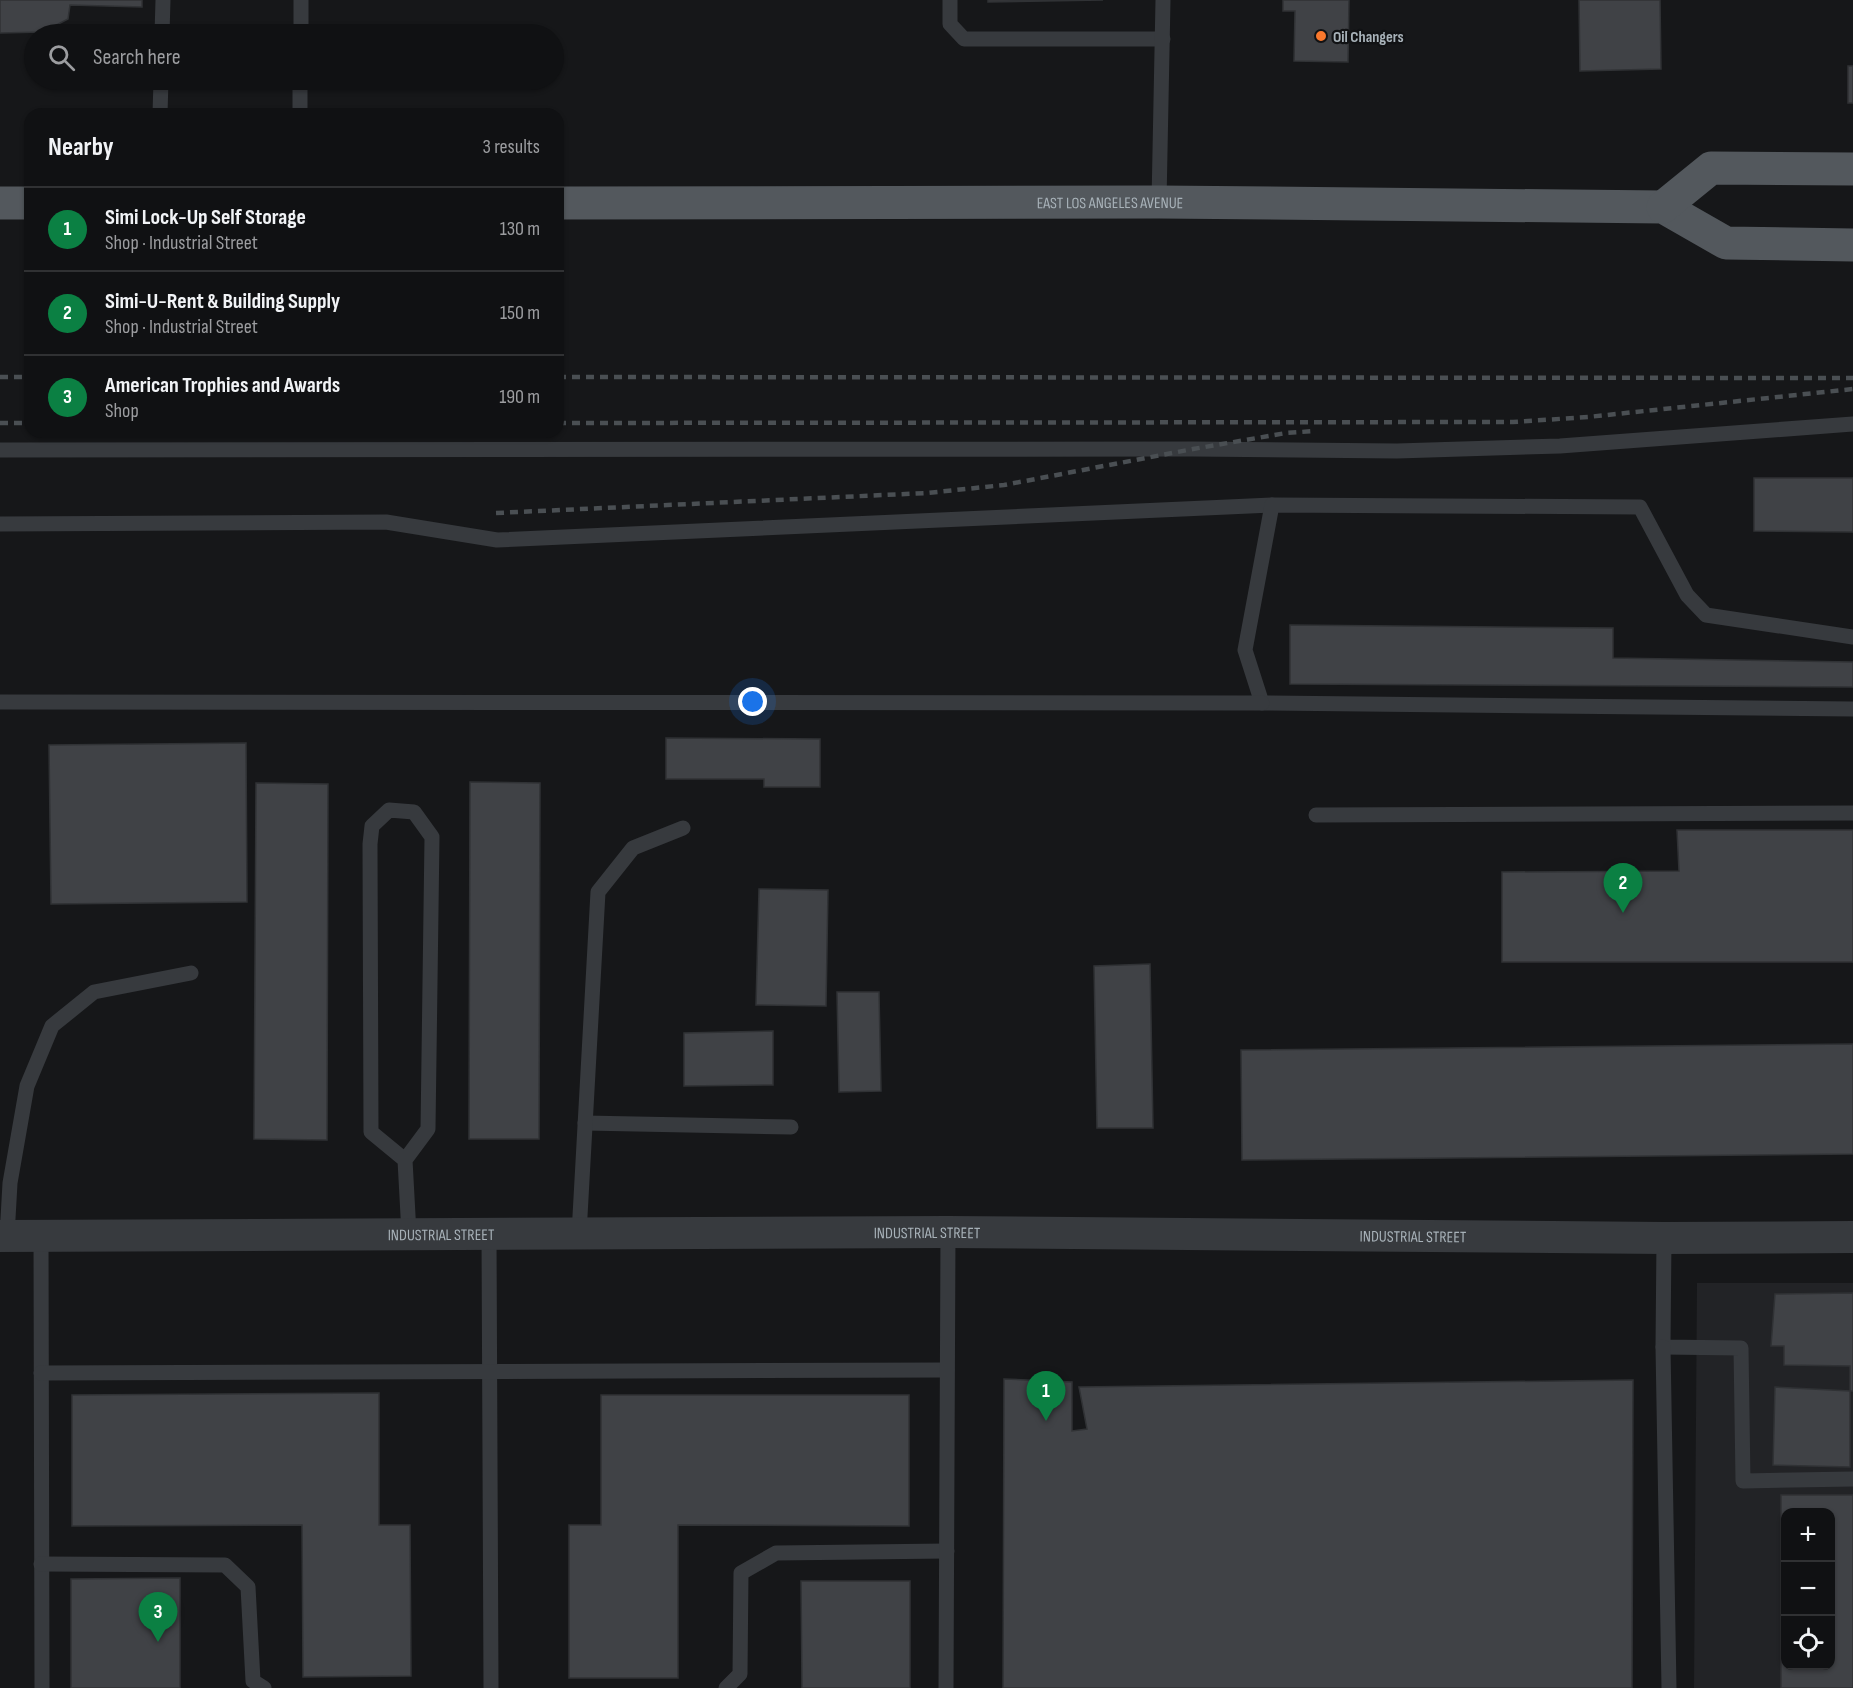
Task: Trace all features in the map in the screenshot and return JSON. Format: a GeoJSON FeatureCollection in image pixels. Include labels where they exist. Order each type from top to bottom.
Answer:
{"type":"FeatureCollection","features":[{"type":"Feature","properties":{"kind":"main road"},"geometry":{"type":"LineString","coordinates":[[1663,207],[1711,168],[1853,169]]}},
{"type":"Feature","properties":{"kind":"main road","name":"EAST LOS ANGELES AVENUE"},"geometry":{"type":"LineString","coordinates":[[564,203],[1160,202],[1663,207],[1726,243],[1853,245]]}},
{"type":"Feature","properties":{"kind":"main road"},"geometry":{"type":"LineString","coordinates":[[0,203],[24,203]]}},
{"type":"Feature","properties":{"kind":"street","name":"INDUSTRIAL STREET"},"geometry":{"type":"LineString","coordinates":[[4,1236],[948,1232],[1664,1238],[1853,1237]]}},
{"type":"Feature","properties":{"kind":"lane"},"geometry":{"type":"LineString","coordinates":[[162,24],[163,0]]}},
{"type":"Feature","properties":{"kind":"lane"},"geometry":{"type":"LineString","coordinates":[[301,0],[301,24]]}},
{"type":"Feature","properties":{"kind":"lane"},"geometry":{"type":"LineString","coordinates":[[950,0],[950,24],[964,39],[1163,39]]}},
{"type":"Feature","properties":{"kind":"lane"},"geometry":{"type":"LineString","coordinates":[[1160,202],[1163,0]]}},
{"type":"Feature","properties":{"kind":"lane"},"geometry":{"type":"LineString","coordinates":[[160,108],[161,90]]}},
{"type":"Feature","properties":{"kind":"lane"},"geometry":{"type":"LineString","coordinates":[[300,90],[300,108]]}},
{"type":"Feature","properties":{"kind":"lane"},"geometry":{"type":"LineString","coordinates":[[0,450],[1204,449],[1397,451],[1560,446],[1853,424]]}},
{"type":"Feature","properties":{"kind":"lane"},"geometry":{"type":"LineString","coordinates":[[0,524],[386,522],[497,540],[1272,505],[1640,507],[1687,595],[1706,615],[1853,637]]}},
{"type":"Feature","properties":{"kind":"lane"},"geometry":{"type":"LineString","coordinates":[[1262,703],[1245,650],[1272,505]]}},
{"type":"Feature","properties":{"kind":"lane"},"geometry":{"type":"LineString","coordinates":[[0,702],[1262,703],[1853,709]]}},
{"type":"Feature","properties":{"kind":"lane"},"geometry":{"type":"LineString","coordinates":[[405,1160],[370,1132],[370,844],[372,826],[389,810],[414,812],[432,837],[428,1129],[405,1160],[409,1234]]}},
{"type":"Feature","properties":{"kind":"lane"},"geometry":{"type":"LineString","coordinates":[[1316,815],[1853,813]]}},
{"type":"Feature","properties":{"kind":"lane"},"geometry":{"type":"LineString","coordinates":[[579,1234],[598,892],[633,848],[683,828]]}},
{"type":"Feature","properties":{"kind":"lane"},"geometry":{"type":"LineString","coordinates":[[4,1236],[10,1183],[27,1086],[52,1026],[94,992],[191,973]]}},
{"type":"Feature","properties":{"kind":"lane"},"geometry":{"type":"LineString","coordinates":[[585,1123],[791,1127]]}},
{"type":"Feature","properties":{"kind":"lane"},"geometry":{"type":"LineString","coordinates":[[946,1688],[948,1232]]}},
{"type":"Feature","properties":{"kind":"lane"},"geometry":{"type":"LineString","coordinates":[[489,1234],[491,1688]]}},
{"type":"Feature","properties":{"kind":"lane"},"geometry":{"type":"LineString","coordinates":[[41,1235],[42,1688]]}},
{"type":"Feature","properties":{"kind":"lane"},"geometry":{"type":"LineString","coordinates":[[1664,1238],[1663,1347],[1670,1688]]}},
{"type":"Feature","properties":{"kind":"lane"},"geometry":{"type":"LineString","coordinates":[[1663,1347],[1742,1348],[1743,1481],[1853,1479]]}},
{"type":"Feature","properties":{"kind":"lane"},"geometry":{"type":"LineString","coordinates":[[41,1373],[947,1370]]}},
{"type":"Feature","properties":{"kind":"lane"},"geometry":{"type":"LineString","coordinates":[[726,1688],[740,1674],[741,1573],[776,1553],[946,1551]]}},
{"type":"Feature","properties":{"kind":"lane"},"geometry":{"type":"LineString","coordinates":[[41,1564],[225,1565],[248,1587],[253,1681],[264,1688]]}},
{"type":"Feature","properties":{"kind":"shaded area"},"geometry":{"type":"Polygon","coordinates":[[[1697,1283],[1853,1283],[1853,1688],[1694,1688],[1697,1283]]]}},
{"type":"Feature","properties":{"kind":"building"},"geometry":{"type":"Polygon","coordinates":[[[0,0],[142,0],[142,7],[70,5],[68,19],[58,24],[24,24],[24,32],[0,33],[0,0]]]}},
{"type":"Feature","properties":{"kind":"building"},"geometry":{"type":"Polygon","coordinates":[[[988,0],[1103,0],[988,2],[988,0]]]}},
{"type":"Feature","properties":{"kind":"building","name":"Oil Changers"},"geometry":{"type":"Polygon","coordinates":[[[1283,0],[1349,0],[1348,62],[1294,61],[1295,11],[1283,11],[1283,0]]]}},
{"type":"Feature","properties":{"kind":"building"},"geometry":{"type":"Polygon","coordinates":[[[1579,0],[1660,0],[1661,69],[1580,71],[1579,0]]]}},
{"type":"Feature","properties":{"kind":"building"},"geometry":{"type":"Polygon","coordinates":[[[1848,66],[1853,66],[1853,103],[1848,103],[1848,66]]]}},
{"type":"Feature","properties":{"kind":"building"},"geometry":{"type":"Polygon","coordinates":[[[1754,478],[1853,478],[1853,532],[1754,531],[1754,478]]]}},
{"type":"Feature","properties":{"kind":"building"},"geometry":{"type":"Polygon","coordinates":[[[1290,625],[1613,628],[1613,658],[1853,662],[1853,687],[1290,684],[1290,625]]]}},
{"type":"Feature","properties":{"kind":"building"},"geometry":{"type":"Polygon","coordinates":[[[666,738],[820,739],[820,787],[764,787],[764,779],[666,779],[666,738]]]}},
{"type":"Feature","properties":{"kind":"building"},"geometry":{"type":"Polygon","coordinates":[[[246,743],[247,902],[51,904],[49,745],[246,743]]]}},
{"type":"Feature","properties":{"kind":"building"},"geometry":{"type":"Polygon","coordinates":[[[470,782],[540,783],[539,1139],[469,1139],[470,782]]]}},
{"type":"Feature","properties":{"kind":"building"},"geometry":{"type":"Polygon","coordinates":[[[256,783],[328,784],[327,1140],[254,1139],[256,783]]]}},
{"type":"Feature","properties":{"kind":"building"},"geometry":{"type":"Polygon","coordinates":[[[1677,830],[1853,830],[1853,962],[1502,962],[1502,872],[1679,871],[1677,830]]]}},
{"type":"Feature","properties":{"kind":"building"},"geometry":{"type":"Polygon","coordinates":[[[759,889],[828,890],[826,1006],[756,1005],[759,889]]]}},
{"type":"Feature","properties":{"kind":"building"},"geometry":{"type":"Polygon","coordinates":[[[1150,964],[1153,1128],[1097,1128],[1094,966],[1150,964]]]}},
{"type":"Feature","properties":{"kind":"building"},"geometry":{"type":"Polygon","coordinates":[[[837,992],[879,992],[881,1091],[839,1092],[837,992]]]}},
{"type":"Feature","properties":{"kind":"building"},"geometry":{"type":"Polygon","coordinates":[[[773,1031],[773,1085],[684,1086],[684,1033],[773,1031]]]}},
{"type":"Feature","properties":{"kind":"building"},"geometry":{"type":"Polygon","coordinates":[[[1853,1044],[1853,1154],[1242,1160],[1241,1050],[1853,1044]]]}},
{"type":"Feature","properties":{"kind":"building"},"geometry":{"type":"Polygon","coordinates":[[[1853,1293],[1853,1391],[1850,1391],[1850,1366],[1784,1365],[1784,1346],[1771,1346],[1775,1294],[1853,1293]]]}},
{"type":"Feature","properties":{"kind":"building"},"geometry":{"type":"Polygon","coordinates":[[[1004,1379],[1072,1382],[1072,1431],[1087,1429],[1079,1387],[1633,1380],[1632,1688],[1003,1688],[1004,1379]]]}},
{"type":"Feature","properties":{"kind":"building"},"geometry":{"type":"Polygon","coordinates":[[[1775,1387],[1850,1391],[1850,1467],[1773,1465],[1775,1387]]]}},
{"type":"Feature","properties":{"kind":"building"},"geometry":{"type":"Polygon","coordinates":[[[379,1393],[379,1525],[410,1525],[411,1676],[303,1677],[302,1525],[72,1526],[72,1395],[379,1393]]]}},
{"type":"Feature","properties":{"kind":"building"},"geometry":{"type":"Polygon","coordinates":[[[601,1395],[909,1395],[909,1526],[678,1525],[678,1678],[569,1678],[569,1525],[601,1525],[601,1395]]]}},
{"type":"Feature","properties":{"kind":"building"},"geometry":{"type":"Polygon","coordinates":[[[1781,1495],[1853,1495],[1853,1688],[1781,1688],[1781,1670],[1835,1670],[1835,1508],[1781,1508],[1781,1495]]]}},
{"type":"Feature","properties":{"kind":"building"},"geometry":{"type":"Polygon","coordinates":[[[180,1578],[180,1688],[71,1688],[71,1579],[180,1578]]]}},
{"type":"Feature","properties":{"kind":"building"},"geometry":{"type":"Polygon","coordinates":[[[801,1581],[910,1581],[910,1688],[802,1688],[801,1581]]]}},
{"type":"Feature","properties":{"kind":"railway"},"geometry":{"type":"LineString","coordinates":[[0,377],[24,377]]}},
{"type":"Feature","properties":{"kind":"railway"},"geometry":{"type":"LineString","coordinates":[[564,377],[1853,378]]}},
{"type":"Feature","properties":{"kind":"railway"},"geometry":{"type":"LineString","coordinates":[[564,423],[1513,422],[1588,417],[1853,389]]}},
{"type":"Feature","properties":{"kind":"railway"},"geometry":{"type":"LineString","coordinates":[[0,423],[24,423]]}},
{"type":"Feature","properties":{"kind":"railway"},"geometry":{"type":"LineString","coordinates":[[496,513],[927,493],[1004,485],[1193,449],[1286,433],[1315,431]]}},
{"type":"Feature","properties":{"kind":"place","name":"Oil Changers"},"geometry":{"type":"Point","coordinates":[1321,36]}},
{"type":"Feature","properties":{"kind":"place","name":"Simi-U-Rent & Building Supply"},"geometry":{"type":"Point","coordinates":[1623,913]}},
{"type":"Feature","properties":{"kind":"place","name":"Simi Lock-Up Self Storage"},"geometry":{"type":"Point","coordinates":[1046,1421]}},
{"type":"Feature","properties":{"kind":"place","name":"American Trophies and Awards"},"geometry":{"type":"Point","coordinates":[158,1642]}}]}
